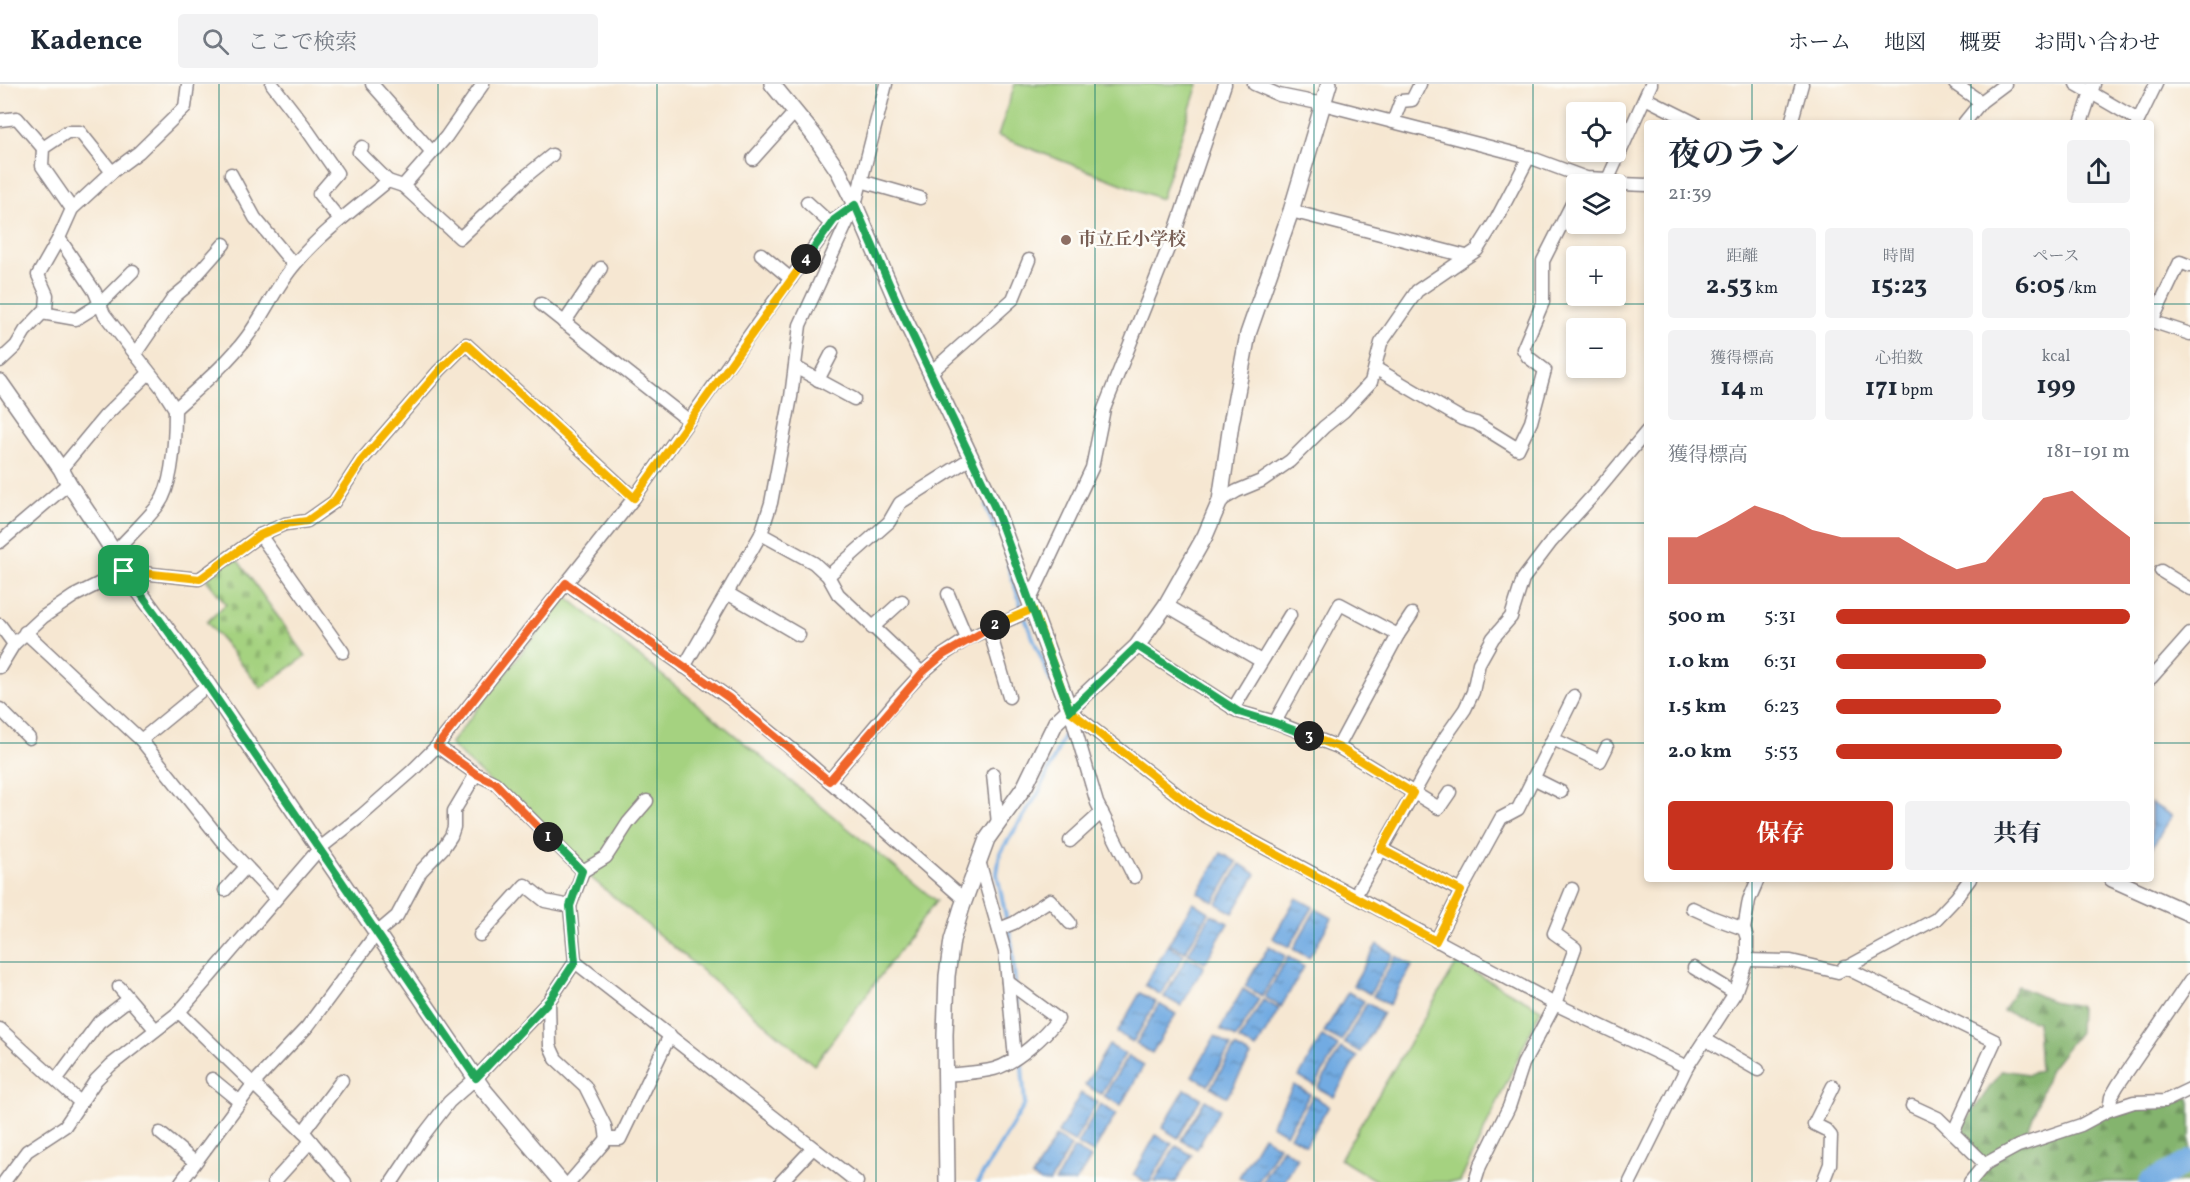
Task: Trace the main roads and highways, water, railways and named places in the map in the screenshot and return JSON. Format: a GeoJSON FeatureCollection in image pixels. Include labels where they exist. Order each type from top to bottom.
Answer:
{"type":"FeatureCollection","features":[{"type":"Feature","properties":{"kind":"water"},"geometry":{"type":"Polygon","coordinates":[[[2154,805],[2172,816],[2154,844],[2154,805]]]}},
{"type":"Feature","properties":{"kind":"water"},"geometry":{"type":"Polygon","coordinates":[[[1221,853],[1237,862],[1214,902],[1198,893],[1221,853]]]}},
{"type":"Feature","properties":{"kind":"water"},"geometry":{"type":"Polygon","coordinates":[[[1240,864],[1256,874],[1233,913],[1217,904],[1240,864]]]}},
{"type":"Feature","properties":{"kind":"water"},"geometry":{"type":"Polygon","coordinates":[[[1296,898],[1313,907],[1289,947],[1273,938],[1296,898]]]}},
{"type":"Feature","properties":{"kind":"water"},"geometry":{"type":"Polygon","coordinates":[[[1193,902],[1209,912],[1185,952],[1169,943],[1193,902]]]}},
{"type":"Feature","properties":{"kind":"water"},"geometry":{"type":"Polygon","coordinates":[[[1316,909],[1332,918],[1309,958],[1293,949],[1316,909]]]}},
{"type":"Feature","properties":{"kind":"water"},"geometry":{"type":"Polygon","coordinates":[[[1211,914],[1228,923],[1205,963],[1188,954],[1211,914]]]}},
{"type":"Feature","properties":{"kind":"water"},"geometry":{"type":"Polygon","coordinates":[[[1377,944],[1393,954],[1370,994],[1353,985],[1377,944]]]}},
{"type":"Feature","properties":{"kind":"water"},"geometry":{"type":"Polygon","coordinates":[[[1168,945],[1184,955],[1161,995],[1145,985],[1168,945]]]}},
{"type":"Feature","properties":{"kind":"water"},"geometry":{"type":"Polygon","coordinates":[[[1269,946],[1285,956],[1262,996],[1245,986],[1269,946]]]}},
{"type":"Feature","properties":{"kind":"water"},"geometry":{"type":"Polygon","coordinates":[[[1396,956],[1412,966],[1389,1005],[1373,996],[1396,956]]]}},
{"type":"Feature","properties":{"kind":"water"},"geometry":{"type":"Polygon","coordinates":[[[1187,957],[1204,966],[1181,1006],[1164,997],[1187,957]]]}},
{"type":"Feature","properties":{"kind":"water"},"geometry":{"type":"Polygon","coordinates":[[[1288,957],[1304,967],[1281,1007],[1265,997],[1288,957]]]}},
{"type":"Feature","properties":{"kind":"water"},"geometry":{"type":"Polygon","coordinates":[[[1243,989],[1259,999],[1236,1038],[1220,1029],[1243,989]]]}},
{"type":"Feature","properties":{"kind":"water"},"geometry":{"type":"Polygon","coordinates":[[[1348,992],[1364,1001],[1341,1041],[1324,1032],[1348,992]]]}},
{"type":"Feature","properties":{"kind":"water"},"geometry":{"type":"Polygon","coordinates":[[[1140,993],[1156,1002],[1133,1042],[1117,1033],[1140,993]]]}},
{"type":"Feature","properties":{"kind":"water"},"geometry":{"type":"Polygon","coordinates":[[[1263,1000],[1279,1009],[1256,1049],[1239,1040],[1263,1000]]]}},
{"type":"Feature","properties":{"kind":"water"},"geometry":{"type":"Polygon","coordinates":[[[1367,1003],[1383,1013],[1360,1052],[1344,1043],[1367,1003]]]}},
{"type":"Feature","properties":{"kind":"water"},"geometry":{"type":"Polygon","coordinates":[[[1159,1004],[1176,1014],[1152,1053],[1136,1044],[1159,1004]]]}},
{"type":"Feature","properties":{"kind":"water"},"geometry":{"type":"Polygon","coordinates":[[[1215,1036],[1231,1046],[1208,1085],[1192,1076],[1215,1036]]]}},
{"type":"Feature","properties":{"kind":"water"},"geometry":{"type":"Polygon","coordinates":[[[1322,1036],[1338,1046],[1315,1086],[1299,1077],[1322,1036]]]}},
{"type":"Feature","properties":{"kind":"water"},"geometry":{"type":"Polygon","coordinates":[[[1109,1045],[1125,1054],[1101,1094],[1085,1085],[1109,1045]]]}},
{"type":"Feature","properties":{"kind":"water"},"geometry":{"type":"Polygon","coordinates":[[[1235,1047],[1251,1056],[1227,1097],[1211,1087],[1235,1047]]]}},
{"type":"Feature","properties":{"kind":"water"},"geometry":{"type":"Polygon","coordinates":[[[1341,1048],[1357,1057],[1334,1097],[1318,1088],[1341,1048]]]}},
{"type":"Feature","properties":{"kind":"water"},"geometry":{"type":"Polygon","coordinates":[[[1128,1056],[1144,1065],[1121,1105],[1104,1096],[1128,1056]]]}},
{"type":"Feature","properties":{"kind":"water"},"geometry":{"type":"Polygon","coordinates":[[[1294,1085],[1310,1094],[1286,1134],[1271,1125],[1294,1085]]]}},
{"type":"Feature","properties":{"kind":"water"},"geometry":{"type":"Polygon","coordinates":[[[1185,1089],[1201,1098],[1178,1138],[1162,1128],[1185,1089]]]}},
{"type":"Feature","properties":{"kind":"water"},"geometry":{"type":"Polygon","coordinates":[[[1081,1093],[1097,1102],[1074,1142],[1058,1133],[1081,1093]]]}},
{"type":"Feature","properties":{"kind":"water"},"geometry":{"type":"Polygon","coordinates":[[[1313,1096],[1329,1106],[1306,1145],[1290,1136],[1313,1096]]]}},
{"type":"Feature","properties":{"kind":"water"},"geometry":{"type":"Polygon","coordinates":[[[1205,1100],[1220,1109],[1197,1149],[1181,1140],[1205,1100]]]}},
{"type":"Feature","properties":{"kind":"water"},"geometry":{"type":"Polygon","coordinates":[[[1100,1104],[1116,1114],[1093,1153],[1077,1144],[1100,1104]]]}},
{"type":"Feature","properties":{"kind":"water"},"geometry":{"type":"Polygon","coordinates":[[[1156,1135],[1172,1144],[1150,1182],[1146,1182],[1133,1175],[1156,1135]]]}},
{"type":"Feature","properties":{"kind":"water"},"geometry":{"type":"Polygon","coordinates":[[[1056,1136],[1071,1146],[1050,1182],[1042,1182],[1032,1177],[1056,1136]]]}},
{"type":"Feature","properties":{"kind":"water"},"geometry":{"type":"Polygon","coordinates":[[[1263,1136],[1279,1146],[1258,1182],[1248,1182],[1239,1177],[1263,1136]]]}},
{"type":"Feature","properties":{"kind":"water"},"geometry":{"type":"Polygon","coordinates":[[[1176,1146],[1192,1155],[1176,1182],[1154,1182],[1176,1146]]]}},
{"type":"Feature","properties":{"kind":"water"},"geometry":{"type":"Polygon","coordinates":[[[1074,1148],[1091,1158],[1076,1182],[1055,1182],[1074,1148]]]}},
{"type":"Feature","properties":{"kind":"water"},"geometry":{"type":"Polygon","coordinates":[[[1282,1148],[1298,1158],[1284,1182],[1262,1182],[1282,1148]]]}},
{"type":"Feature","properties":{"kind":"waterway"},"geometry":{"type":"LineString","coordinates":[[986,506],[994,527]]}},
{"type":"Feature","properties":{"kind":"waterway"},"geometry":{"type":"LineString","coordinates":[[1008,565],[1025,618],[1051,682]]}},
{"type":"Feature","properties":{"kind":"waterway"},"geometry":{"type":"LineString","coordinates":[[1015,983],[1012,946],[997,874],[1000,853],[1039,792],[1068,727],[1066,719]]}},
{"type":"Feature","properties":{"kind":"waterway"},"geometry":{"type":"LineString","coordinates":[[978,1182],[1025,1104],[1016,991]]}},
{"type":"Feature","properties":{"kind":"waterway"},"geometry":{"type":"LineString","coordinates":[[2150,1182],[2190,1161]]}},
{"type":"Feature","properties":{"kind":"place","name":"市立丘小学校"},"geometry":{"type":"Point","coordinates":[1066,240]}}]}
